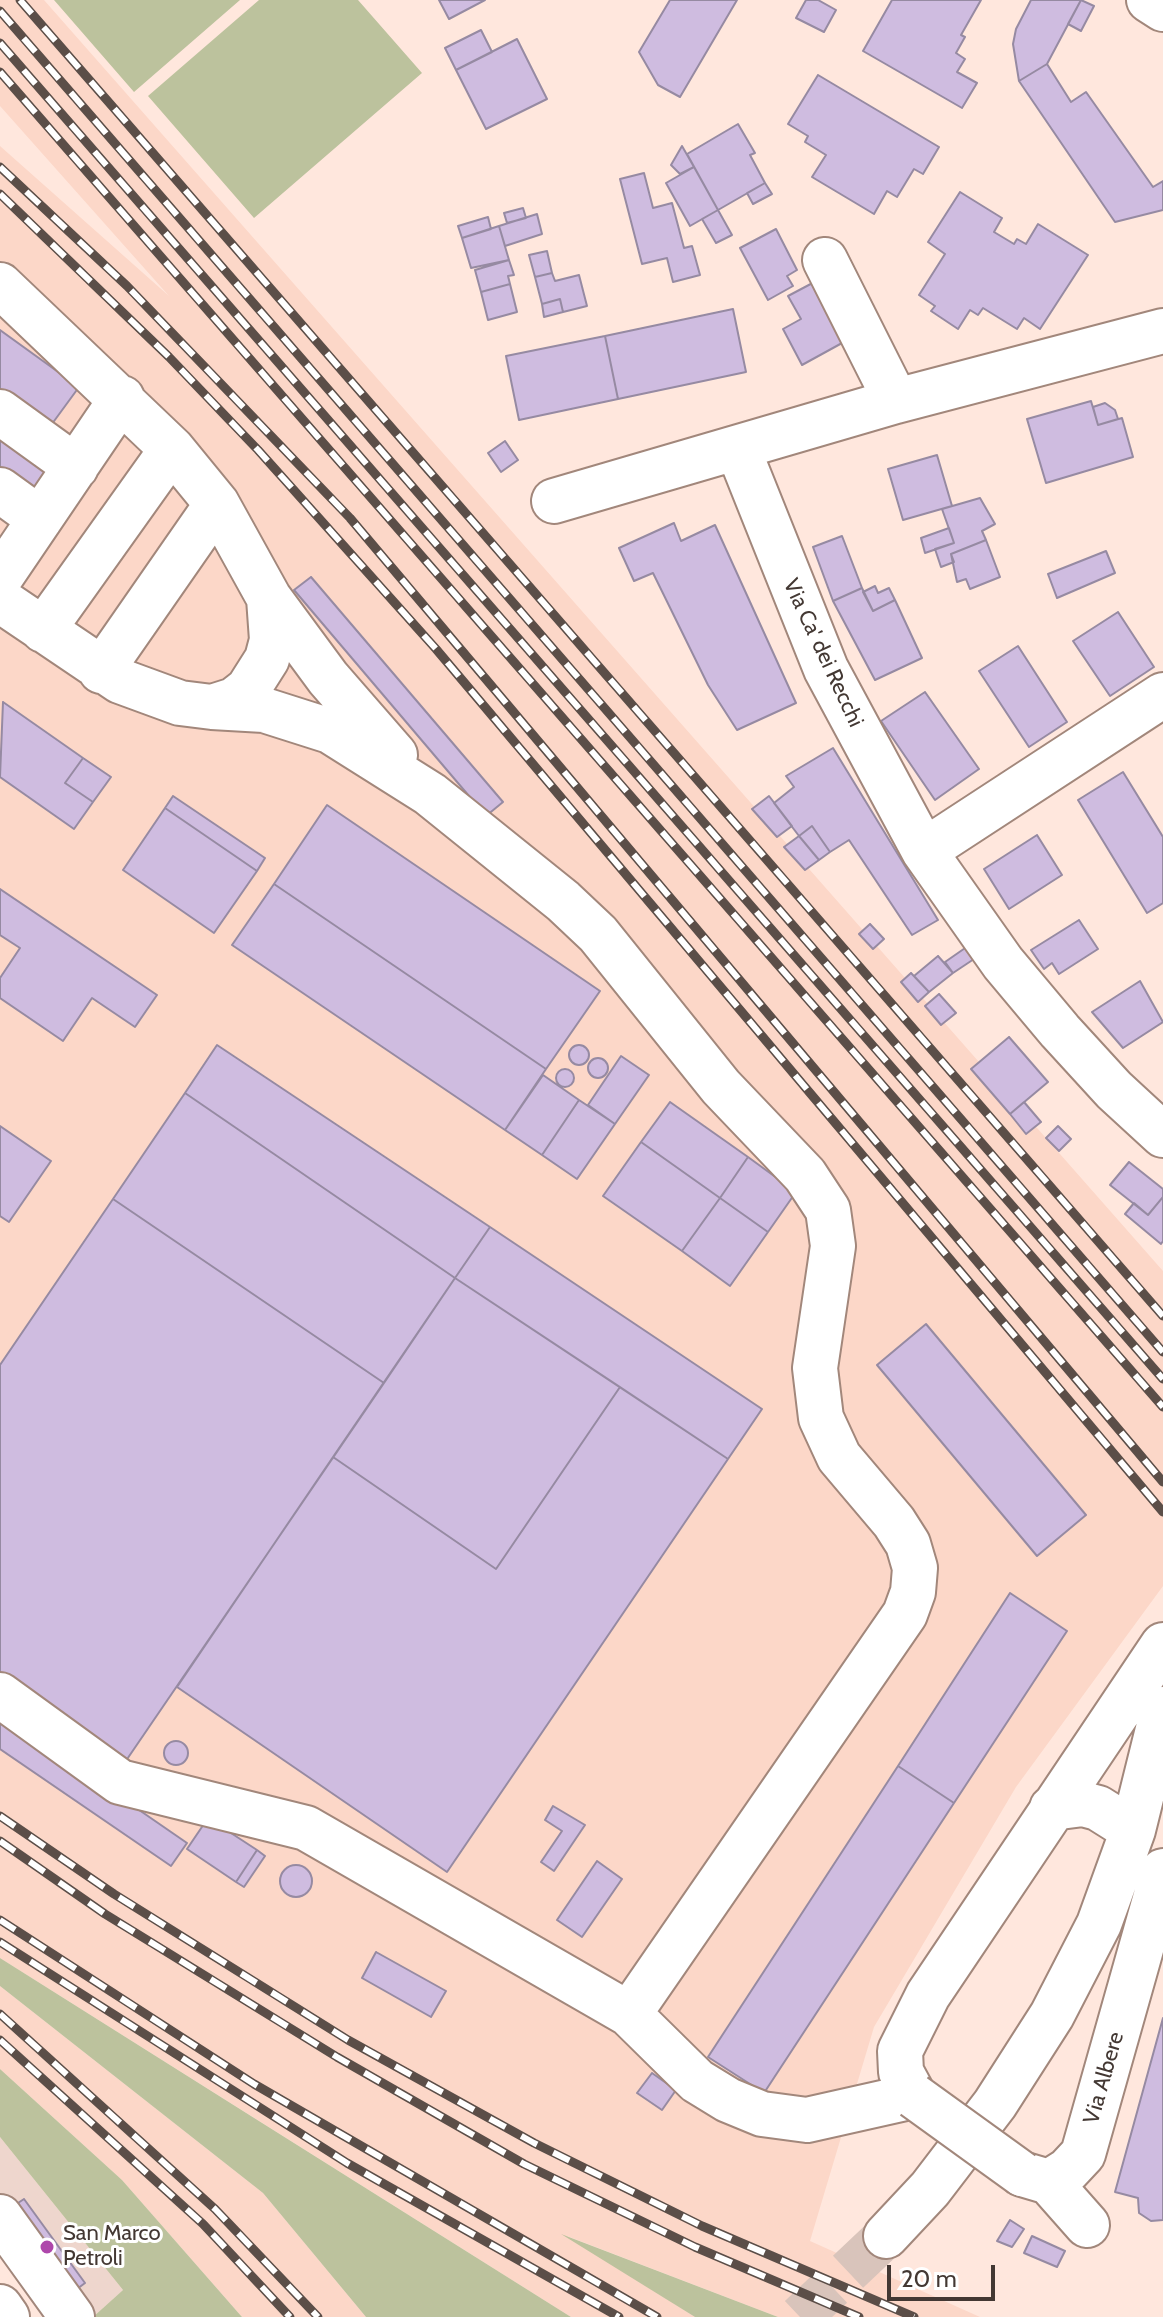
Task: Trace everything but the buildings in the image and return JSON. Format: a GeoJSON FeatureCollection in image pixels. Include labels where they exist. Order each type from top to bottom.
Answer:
{"type":"FeatureCollection","features":[{"type":"Feature","properties":{"kind":"street"},"geometry":{"type":"LineString","coordinates":[[1149,0],[1163,9]]}},
{"type":"Feature","properties":{"kind":"street"},"geometry":{"type":"LineString","coordinates":[[825,260],[896,401]]}},
{"type":"Feature","properties":{"kind":"street"},"geometry":{"type":"LineString","coordinates":[[0,285],[122,398],[172,449],[217,504],[269,598],[328,678],[430,794]]}},
{"type":"Feature","properties":{"kind":"street"},"geometry":{"type":"LineString","coordinates":[[554,501],[896,401],[1163,331]]}},
{"type":"Feature","properties":{"kind":"street"},"geometry":{"type":"LineString","coordinates":[[0,578],[122,398]]}},
{"type":"Feature","properties":{"kind":"street"},"geometry":{"type":"LineString","coordinates":[[0,412],[76,467]]}},
{"type":"Feature","properties":{"kind":"street"},"geometry":{"type":"LineString","coordinates":[[43,630],[172,449]]}},
{"type":"Feature","properties":{"kind":"street","name":"Via Ca' dei Recchi"},"geometry":{"type":"LineString","coordinates":[[738,449],[826,669],[924,851],[1003,963],[1060,1031],[1114,1090],[1163,1135]]}},
{"type":"Feature","properties":{"kind":"street"},"geometry":{"type":"LineString","coordinates":[[0,490],[40,519]]}},
{"type":"Feature","properties":{"kind":"street"},"geometry":{"type":"LineString","coordinates":[[101,671],[217,504]]}},
{"type":"Feature","properties":{"kind":"street"},"geometry":{"type":"LineString","coordinates":[[212,707],[234,700],[248,689],[267,659],[272,640],[269,598]]}},
{"type":"Feature","properties":{"kind":"street"},"geometry":{"type":"LineString","coordinates":[[0,600],[101,671],[180,703],[264,710],[330,731],[430,794],[563,901],[598,934],[721,1087],[819,1192],[833,1227],[816,1343],[821,1418],[839,1457],[894,1522],[908,1544],[915,1568],[913,1592],[905,1614],[629,2014]]}},
{"type":"Feature","properties":{"kind":"street"},"geometry":{"type":"LineString","coordinates":[[924,851],[1163,695]]}},
{"type":"Feature","properties":{"kind":"street"},"geometry":{"type":"LineString","coordinates":[[1087,2225],[1035,2178],[914,2096],[901,2072],[900,2051],[928,1995],[1163,1645]]}},
{"type":"Feature","properties":{"kind":"street"},"geometry":{"type":"LineString","coordinates":[[0,1695],[120,1782],[306,1828],[629,2014],[697,2081],[762,2114],[807,2120],[914,2096]]}},
{"type":"Feature","properties":{"kind":"street"},"geometry":{"type":"LineString","coordinates":[[886,2236],[930,2189],[995,2104],[1052,2015],[1099,1924],[1158,1750],[1163,1709]]}},
{"type":"Feature","properties":{"kind":"street"},"geometry":{"type":"LineString","coordinates":[[1052,1808],[1083,1804],[1098,1808],[1133,1830]]}},
{"type":"Feature","properties":{"kind":"street","name":"Via Albere"},"geometry":{"type":"LineString","coordinates":[[1035,2178],[1068,2170],[1083,2154],[1163,1871]]}},
{"type":"Feature","properties":{"kind":"street"},"geometry":{"type":"LineString","coordinates":[[0,2217],[72,2317]]}},
{"type":"Feature","properties":{"kind":"street"},"geometry":{"type":"LineString","coordinates":[[0,2307],[7,2317]]}},
{"type":"Feature","properties":{"kind":"shaded area"},"geometry":{"type":"Polygon","coordinates":[[[0,0],[44,0],[1163,1271],[1163,1586],[1016,1787],[874,2027],[810,2241],[980,2317],[778,2317],[567,2236],[695,2317],[571,2317],[0,1958],[0,146],[169,296],[0,106],[0,0]]]}},
{"type":"Feature","properties":{"kind":"shaded area"},"geometry":{"type":"Polygon","coordinates":[[[0,1986],[263,2193],[366,2317],[242,2317],[122,2180],[0,2069],[0,1986]]]}},
{"type":"Feature","properties":{"kind":"shaded area"},"geometry":{"type":"Polygon","coordinates":[[[0,2137],[123,2290],[93,2317],[0,2253],[0,2137]]]}},
{"type":"Feature","properties":{"kind":"green space"},"geometry":{"type":"Polygon","coordinates":[[[54,0],[240,0],[134,92],[54,0]]]}},
{"type":"Feature","properties":{"kind":"green space"},"geometry":{"type":"Polygon","coordinates":[[[259,0],[358,0],[422,73],[254,218],[148,96],[259,0]]]}},
{"type":"Feature","properties":{"kind":"green space"},"geometry":{"type":"Polygon","coordinates":[[[0,1958],[571,2317],[366,2317],[263,2193],[0,1986],[0,1958]]]}},
{"type":"Feature","properties":{"kind":"green space"},"geometry":{"type":"Polygon","coordinates":[[[0,2069],[122,2180],[242,2317],[93,2317],[123,2290],[0,2137],[0,2069]]]}},
{"type":"Feature","properties":{"kind":"green space"},"geometry":{"type":"Polygon","coordinates":[[[561,2234],[778,2317],[695,2317],[561,2234]]]}},
{"type":"Feature","properties":{"kind":"tunnel"},"geometry":{"type":"LineString","coordinates":[[800,2317],[886,2236]]}},
{"type":"Feature","properties":{"kind":"railway"},"geometry":{"type":"LineString","coordinates":[[20,0],[1163,1316]]}},
{"type":"Feature","properties":{"kind":"railway"},"geometry":{"type":"LineString","coordinates":[[0,11],[1163,1352]]}},
{"type":"Feature","properties":{"kind":"railway"},"geometry":{"type":"LineString","coordinates":[[0,43],[1163,1379]]}},
{"type":"Feature","properties":{"kind":"railway"},"geometry":{"type":"LineString","coordinates":[[0,72],[1163,1407]]}},
{"type":"Feature","properties":{"kind":"railway"},"geometry":{"type":"LineString","coordinates":[[0,167],[127,286],[350,518],[1163,1482]]}},
{"type":"Feature","properties":{"kind":"railway"},"geometry":{"type":"LineString","coordinates":[[0,194],[169,357],[258,450],[436,649],[1163,1512]]}},
{"type":"Feature","properties":{"kind":"railway"},"geometry":{"type":"LineString","coordinates":[[0,1816],[114,1894],[348,2040],[534,2143],[702,2226],[914,2317]]}},
{"type":"Feature","properties":{"kind":"railway"},"geometry":{"type":"LineString","coordinates":[[0,1841],[105,1914],[337,2057],[524,2164],[695,2247],[859,2317]]}},
{"type":"Feature","properties":{"kind":"railway"},"geometry":{"type":"LineString","coordinates":[[0,1920],[254,2084],[657,2317]]}},
{"type":"Feature","properties":{"kind":"railway"},"geometry":{"type":"LineString","coordinates":[[0,1942],[347,2163],[619,2317]]}},
{"type":"Feature","properties":{"kind":"railway"},"geometry":{"type":"LineString","coordinates":[[0,2014],[215,2209],[318,2317]]}},
{"type":"Feature","properties":{"kind":"railway"},"geometry":{"type":"LineString","coordinates":[[0,2040],[203,2224],[290,2317]]}},
{"type":"Feature","properties":{"kind":"place","name":"San Marco Petroli"},"geometry":{"type":"Point","coordinates":[47,2247]}}]}
